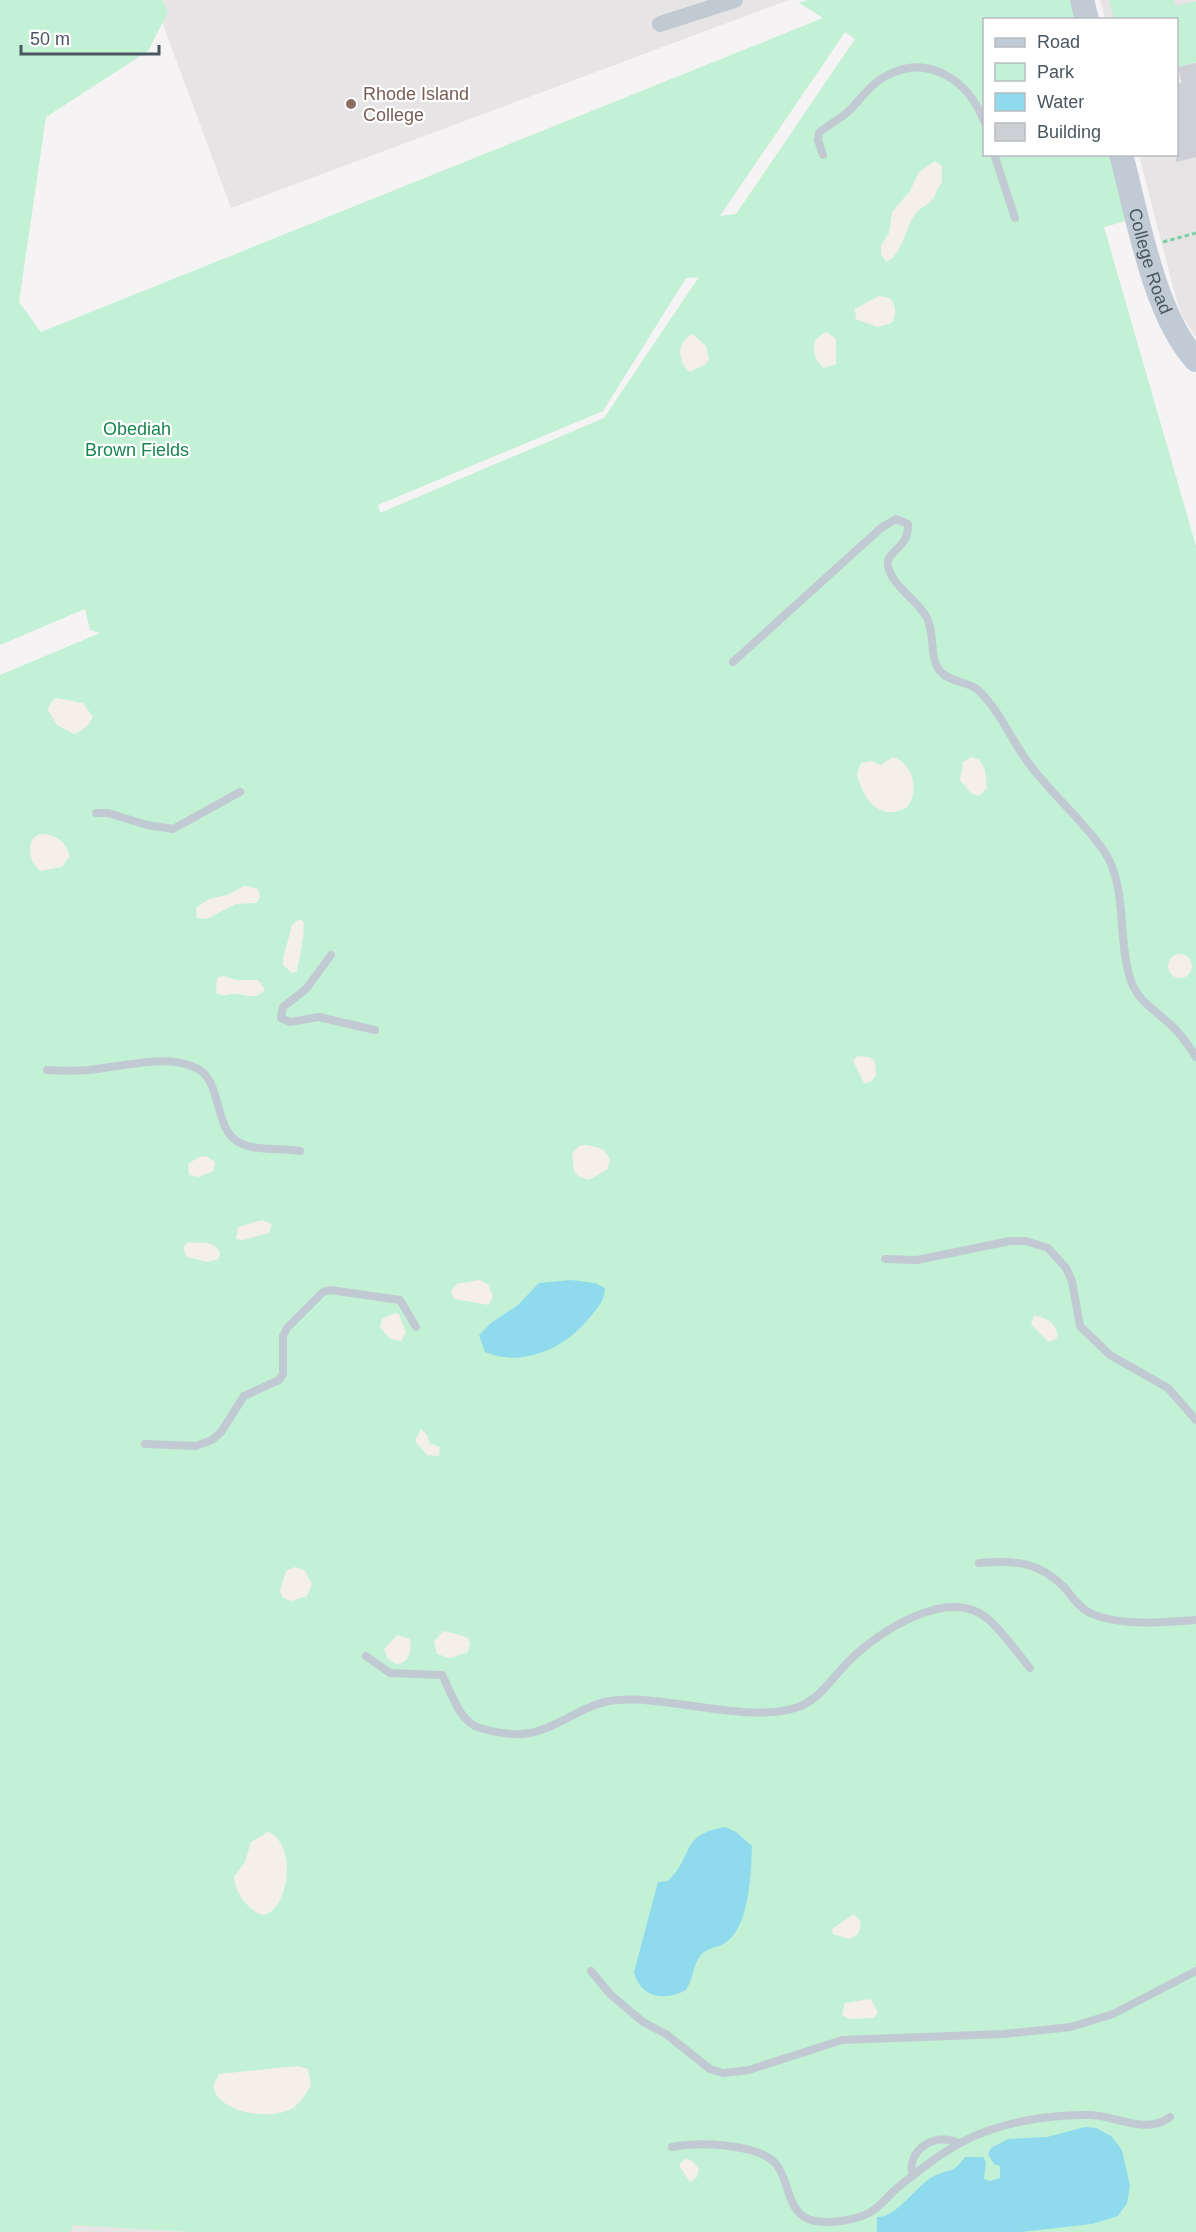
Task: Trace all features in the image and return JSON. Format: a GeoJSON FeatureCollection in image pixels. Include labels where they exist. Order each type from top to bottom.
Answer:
{"type":"FeatureCollection","features":[{"type":"Feature","properties":{"kind":"street"},"geometry":{"type":"LineString","coordinates":[[660,24],[735,0]]}},
{"type":"Feature","properties":{"kind":"street"},"geometry":{"type":"LineString","coordinates":[[1082,0],[1086,18]]}},
{"type":"Feature","properties":{"kind":"street","name":"College Road"},"geometry":{"type":"LineString","coordinates":[[1122,156],[1153,273],[1173,327],[1196,360]]}},
{"type":"Feature","properties":{"kind":"lane"},"geometry":{"type":"LineString","coordinates":[[823,154],[818,137],[824,129],[838,120],[869,88],[885,76],[915,68],[932,69],[956,79],[973,99],[983,119]]}},
{"type":"Feature","properties":{"kind":"lane"},"geometry":{"type":"LineString","coordinates":[[995,156],[1014,218]]}},
{"type":"Feature","properties":{"kind":"lane"},"geometry":{"type":"LineString","coordinates":[[733,662],[881,528],[896,519],[908,524],[908,536],[903,546],[892,554],[888,562],[890,574],[927,617],[937,666],[942,673],[978,691],[1028,763],[1080,820],[1104,851],[1117,882],[1124,953],[1133,986],[1144,1003],[1178,1032],[1196,1057]]}},
{"type":"Feature","properties":{"kind":"lane"},"geometry":{"type":"LineString","coordinates":[[96,813],[108,813],[147,825],[173,829],[240,792]]}},
{"type":"Feature","properties":{"kind":"lane"},"geometry":{"type":"LineString","coordinates":[[331,955],[306,989],[283,1007],[281,1018],[290,1022],[319,1017],[375,1030]]}},
{"type":"Feature","properties":{"kind":"lane"},"geometry":{"type":"LineString","coordinates":[[47,1070],[73,1071],[176,1063],[196,1067],[204,1072],[210,1083],[233,1138],[243,1144],[300,1151]]}},
{"type":"Feature","properties":{"kind":"lane"},"geometry":{"type":"LineString","coordinates":[[885,1258],[917,1260],[1010,1241],[1026,1241],[1048,1248],[1066,1268],[1072,1281],[1080,1326],[1110,1355],[1168,1388],[1196,1420]]}},
{"type":"Feature","properties":{"kind":"lane"},"geometry":{"type":"LineString","coordinates":[[145,1444],[196,1446],[221,1432],[244,1396],[279,1380],[283,1374],[283,1335],[287,1328],[323,1292],[340,1290],[400,1300],[416,1327]]}},
{"type":"Feature","properties":{"kind":"lane"},"geometry":{"type":"LineString","coordinates":[[979,1563],[1014,1561],[1035,1566],[1064,1587],[1088,1612],[1103,1617],[1146,1621],[1196,1620]]}},
{"type":"Feature","properties":{"kind":"lane"},"geometry":{"type":"LineString","coordinates":[[366,1656],[390,1673],[442,1675],[465,1720],[477,1727],[527,1734],[592,1706],[616,1700],[651,1700],[744,1710],[792,1709],[812,1700],[849,1661],[888,1629],[940,1609],[962,1607],[989,1619],[1030,1668]]}},
{"type":"Feature","properties":{"kind":"lane"},"geometry":{"type":"LineString","coordinates":[[591,1971],[610,1994],[642,2022],[666,2034],[710,2069],[723,2073],[749,2070],[842,2040],[1004,2034],[1071,2027],[1113,2014],[1196,1971]]}},
{"type":"Feature","properties":{"kind":"lane"},"geometry":{"type":"LineString","coordinates":[[672,2147],[709,2144],[762,2153],[778,2167],[800,2215],[815,2221],[852,2219],[870,2213],[913,2176],[959,2143],[985,2132],[1025,2122],[1090,2115],[1155,2126],[1170,2117]]}},
{"type":"Feature","properties":{"kind":"lane"},"geometry":{"type":"LineString","coordinates":[[913,2176],[913,2163],[930,2142],[943,2138],[959,2143]]}},
{"type":"Feature","properties":{"kind":"path"},"geometry":{"type":"LineString","coordinates":[[1160,242],[1196,233]]}},
{"type":"Feature","properties":{"kind":"shaded area","name":"Rhode Island College"},"geometry":{"type":"Polygon","coordinates":[[[154,0],[789,0],[231,208],[154,0]]]}},
{"type":"Feature","properties":{"kind":"shaded area"},"geometry":{"type":"Polygon","coordinates":[[[1100,0],[1196,0],[1196,337],[1182,316],[1174,291],[1139,156],[1178,156],[1178,18],[1105,18],[1100,0]]]}},
{"type":"Feature","properties":{"kind":"shaded area"},"geometry":{"type":"Polygon","coordinates":[[[47,2223],[192,2232],[27,2232],[47,2223]]]}},
{"type":"Feature","properties":{"kind":"green space","name":"Obediah Brown Fields"},"geometry":{"type":"Polygon","coordinates":[[[0,0],[162,0],[168,12],[148,51],[46,117],[19,302],[41,332],[823,18],[799,3],[807,0],[1075,0],[1080,18],[983,18],[983,156],[1115,156],[1134,219],[1104,227],[1196,546],[1196,2232],[192,2232],[72,2225],[73,2229],[69,2232],[0,2232],[0,675],[100,633],[90,630],[85,609],[0,645],[0,0]],[[845,32],[720,216],[736,214],[855,39],[845,32]],[[699,277],[686,278],[603,411],[378,505],[380,513],[604,418],[699,277]]]}},
{"type":"Feature","properties":{"kind":"green space"},"geometry":{"type":"Polygon","coordinates":[[[1109,0],[1173,0],[1176,6],[1196,1],[1196,62],[1178,67],[1178,18],[1114,18],[1109,0]]]}},
{"type":"Feature","properties":{"kind":"sand"},"geometry":{"type":"Polygon","coordinates":[[[935,161],[942,166],[942,183],[933,199],[915,214],[900,247],[886,262],[881,254],[881,245],[889,233],[892,212],[910,191],[919,172],[935,161]]]}},
{"type":"Feature","properties":{"kind":"sand"},"geometry":{"type":"Polygon","coordinates":[[[879,296],[890,298],[894,304],[895,314],[892,323],[877,327],[856,319],[855,309],[879,296]]]}},
{"type":"Feature","properties":{"kind":"sand"},"geometry":{"type":"Polygon","coordinates":[[[827,332],[836,339],[836,364],[824,368],[816,359],[814,348],[817,339],[827,332]]]}},
{"type":"Feature","properties":{"kind":"sand"},"geometry":{"type":"Polygon","coordinates":[[[693,334],[706,346],[709,359],[706,364],[690,372],[683,363],[680,352],[684,341],[693,334]]]}},
{"type":"Feature","properties":{"kind":"sand"},"geometry":{"type":"Polygon","coordinates":[[[56,698],[83,703],[93,717],[90,723],[74,734],[57,725],[48,710],[51,702],[56,698]]]}},
{"type":"Feature","properties":{"kind":"sand"},"geometry":{"type":"Polygon","coordinates":[[[893,757],[906,766],[914,787],[913,795],[906,808],[888,812],[880,810],[868,799],[857,773],[861,763],[872,761],[881,765],[893,757]]]}},
{"type":"Feature","properties":{"kind":"sand"},"geometry":{"type":"Polygon","coordinates":[[[971,757],[980,760],[985,770],[987,788],[979,796],[971,793],[960,780],[963,762],[971,757]]]}},
{"type":"Feature","properties":{"kind":"sand"},"geometry":{"type":"Polygon","coordinates":[[[40,834],[55,837],[63,842],[70,856],[62,867],[40,871],[34,863],[30,852],[32,839],[40,834]]]}},
{"type":"Feature","properties":{"kind":"sand"},"geometry":{"type":"Polygon","coordinates":[[[244,886],[258,889],[260,896],[257,903],[236,904],[207,919],[197,918],[196,908],[209,899],[227,895],[244,886]]]}},
{"type":"Feature","properties":{"kind":"sand"},"geometry":{"type":"Polygon","coordinates":[[[300,919],[304,926],[303,938],[297,971],[292,973],[283,965],[283,959],[292,925],[300,919]]]}},
{"type":"Feature","properties":{"kind":"sand"},"geometry":{"type":"Polygon","coordinates":[[[1180,954],[1188,958],[1192,966],[1188,974],[1180,978],[1172,974],[1168,966],[1172,958],[1180,954]]]}},
{"type":"Feature","properties":{"kind":"sand"},"geometry":{"type":"Polygon","coordinates":[[[224,976],[236,980],[258,980],[265,990],[255,996],[216,993],[217,978],[224,976]]]}},
{"type":"Feature","properties":{"kind":"sand"},"geometry":{"type":"Polygon","coordinates":[[[857,1056],[869,1057],[875,1061],[876,1075],[871,1082],[864,1083],[853,1061],[857,1056]]]}},
{"type":"Feature","properties":{"kind":"sand"},"geometry":{"type":"Polygon","coordinates":[[[587,1145],[603,1149],[610,1159],[608,1169],[589,1180],[574,1172],[572,1154],[579,1146],[587,1145]]]}},
{"type":"Feature","properties":{"kind":"sand"},"geometry":{"type":"Polygon","coordinates":[[[206,1156],[215,1162],[214,1171],[198,1177],[189,1175],[188,1164],[199,1157],[206,1156]]]}},
{"type":"Feature","properties":{"kind":"sand"},"geometry":{"type":"Polygon","coordinates":[[[262,1220],[272,1224],[269,1233],[243,1240],[236,1239],[238,1227],[262,1220]]]}},
{"type":"Feature","properties":{"kind":"sand"},"geometry":{"type":"Polygon","coordinates":[[[189,1242],[215,1246],[220,1253],[219,1259],[208,1262],[187,1257],[183,1247],[189,1242]]]}},
{"type":"Feature","properties":{"kind":"sand"},"geometry":{"type":"Polygon","coordinates":[[[480,1280],[488,1284],[493,1296],[489,1305],[454,1299],[451,1292],[456,1284],[480,1280]]]}},
{"type":"Feature","properties":{"kind":"sand"},"geometry":{"type":"Polygon","coordinates":[[[395,1313],[399,1314],[406,1333],[401,1341],[390,1339],[380,1327],[382,1319],[395,1313]]]}},
{"type":"Feature","properties":{"kind":"sand"},"geometry":{"type":"Polygon","coordinates":[[[1034,1316],[1051,1322],[1056,1329],[1057,1338],[1049,1342],[1031,1324],[1034,1316]]]}},
{"type":"Feature","properties":{"kind":"sand"},"geometry":{"type":"Polygon","coordinates":[[[421,1429],[427,1435],[429,1443],[440,1447],[439,1456],[427,1455],[415,1441],[421,1429]]]}},
{"type":"Feature","properties":{"kind":"sand"},"geometry":{"type":"Polygon","coordinates":[[[295,1567],[305,1571],[312,1584],[307,1596],[291,1601],[283,1598],[280,1590],[286,1571],[295,1567]]]}},
{"type":"Feature","properties":{"kind":"sand"},"geometry":{"type":"Polygon","coordinates":[[[444,1631],[467,1637],[470,1643],[468,1652],[450,1658],[437,1654],[434,1641],[444,1631]]]}},
{"type":"Feature","properties":{"kind":"sand"},"geometry":{"type":"Polygon","coordinates":[[[397,1635],[410,1639],[411,1647],[405,1661],[397,1664],[388,1659],[384,1649],[397,1635]]]}},
{"type":"Feature","properties":{"kind":"sand"},"geometry":{"type":"Polygon","coordinates":[[[268,1832],[284,1849],[287,1876],[279,1901],[273,1910],[264,1915],[253,1910],[244,1901],[237,1889],[234,1877],[245,1862],[251,1842],[268,1832]]]}},
{"type":"Feature","properties":{"kind":"sand"},"geometry":{"type":"Polygon","coordinates":[[[854,1914],[861,1922],[858,1934],[850,1939],[833,1934],[832,1929],[854,1914]]]}},
{"type":"Feature","properties":{"kind":"sand"},"geometry":{"type":"Polygon","coordinates":[[[871,1999],[878,2013],[874,2018],[849,2019],[842,2015],[845,2003],[871,1999]]]}},
{"type":"Feature","properties":{"kind":"sand"},"geometry":{"type":"Polygon","coordinates":[[[297,2066],[308,2069],[311,2086],[296,2106],[284,2112],[260,2114],[235,2109],[217,2096],[213,2086],[219,2074],[297,2066]]]}},
{"type":"Feature","properties":{"kind":"sand"},"geometry":{"type":"Polygon","coordinates":[[[685,2159],[691,2160],[699,2169],[697,2177],[690,2182],[679,2165],[685,2159]]]}},
{"type":"Feature","properties":{"kind":"water"},"geometry":{"type":"Polygon","coordinates":[[[571,1280],[595,1283],[605,1288],[599,1306],[581,1327],[557,1346],[529,1356],[514,1358],[485,1352],[479,1335],[491,1323],[518,1305],[539,1283],[571,1280]]]}},
{"type":"Feature","properties":{"kind":"water"},"geometry":{"type":"Polygon","coordinates":[[[725,1827],[736,1832],[752,1846],[748,1898],[740,1925],[725,1943],[700,1956],[686,1990],[669,1996],[647,1992],[637,1980],[634,1972],[658,1882],[668,1881],[682,1863],[689,1847],[700,1835],[725,1827]]]}},
{"type":"Feature","properties":{"kind":"water"},"geometry":{"type":"Polygon","coordinates":[[[1085,2127],[1096,2128],[1111,2136],[1122,2150],[1130,2186],[1127,2203],[1118,2216],[1092,2224],[1021,2232],[877,2232],[877,2217],[892,2212],[927,2181],[940,2173],[954,2169],[965,2157],[983,2157],[986,2162],[984,2179],[990,2181],[1000,2178],[1000,2166],[994,2164],[988,2154],[991,2148],[1008,2139],[1047,2137],[1085,2127]]]}},
{"type":"Feature","properties":{"kind":"building"},"geometry":{"type":"Polygon","coordinates":[[[1196,63],[1196,157],[1176,162],[1176,156],[1178,156],[1178,84],[1182,83],[1178,67],[1196,63]]]}},
{"type":"Feature","properties":{"kind":"place","name":"Rhode Island College"},"geometry":{"type":"Point","coordinates":[351,104]}}]}
